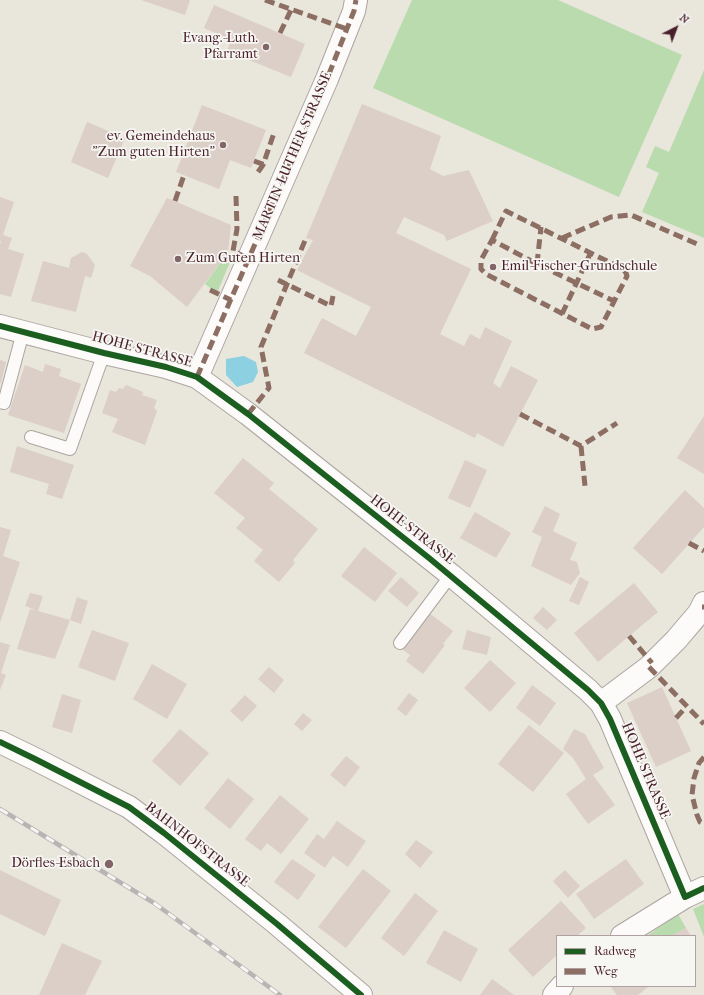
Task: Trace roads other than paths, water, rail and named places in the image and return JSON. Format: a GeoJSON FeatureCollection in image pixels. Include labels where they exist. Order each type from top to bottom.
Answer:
{"type":"FeatureCollection","features":[{"type":"Feature","properties":{"kind":"street","name":"MARTIN-LUTHER-STRASSE"},"geometry":{"type":"LineString","coordinates":[[197,377],[327,79],[354,10],[356,0]]}},
{"type":"Feature","properties":{"kind":"street","name":"HOHE STRASSE"},"geometry":{"type":"LineString","coordinates":[[0,326],[104,353],[166,367],[197,377],[248,414],[451,575],[588,690],[601,703],[695,893]]}},
{"type":"Feature","properties":{"kind":"street"},"geometry":{"type":"LineString","coordinates":[[601,703],[649,667],[676,640],[698,613],[704,603]]}},
{"type":"Feature","properties":{"kind":"street","name":"BAHNHOFSTRASSE"},"geometry":{"type":"LineString","coordinates":[[0,742],[42,762],[129,808],[164,833],[277,924],[360,995]]}},
{"type":"Feature","properties":{"kind":"street"},"geometry":{"type":"LineString","coordinates":[[624,935],[695,893]]}},
{"type":"Feature","properties":{"kind":"street"},"geometry":{"type":"LineString","coordinates":[[554,995],[561,987]]}},
{"type":"Feature","properties":{"kind":"lane"},"geometry":{"type":"LineString","coordinates":[[0,402],[4,403],[23,332]]}},
{"type":"Feature","properties":{"kind":"lane"},"geometry":{"type":"LineString","coordinates":[[31,437],[70,449],[104,353]]}},
{"type":"Feature","properties":{"kind":"lane"},"geometry":{"type":"LineString","coordinates":[[400,643],[451,575]]}},
{"type":"Feature","properties":{"kind":"water"},"geometry":{"type":"Polygon","coordinates":[[[244,356],[256,362],[258,372],[253,382],[237,387],[226,375],[226,359],[244,356]]]}},
{"type":"Feature","properties":{"kind":"railway"},"geometry":{"type":"LineString","coordinates":[[0,809],[154,903],[280,995]]}},
{"type":"Feature","properties":{"kind":"place","name":"Evang.-Luth. Pfarramt"},"geometry":{"type":"Point","coordinates":[266,47]}},
{"type":"Feature","properties":{"kind":"place","name":"ev. Gemeindehaus \"Zum guten Hirten\""},"geometry":{"type":"Point","coordinates":[223,145]}},
{"type":"Feature","properties":{"kind":"place","name":"Zum Guten Hirten"},"geometry":{"type":"Point","coordinates":[178,259]}},
{"type":"Feature","properties":{"kind":"place","name":"Emil-Fischer-Grundschule"},"geometry":{"type":"Point","coordinates":[493,267]}},
{"type":"Feature","properties":{"kind":"place","name":"Dörfles-Esbach"},"geometry":{"type":"Point","coordinates":[109,864]}}]}
